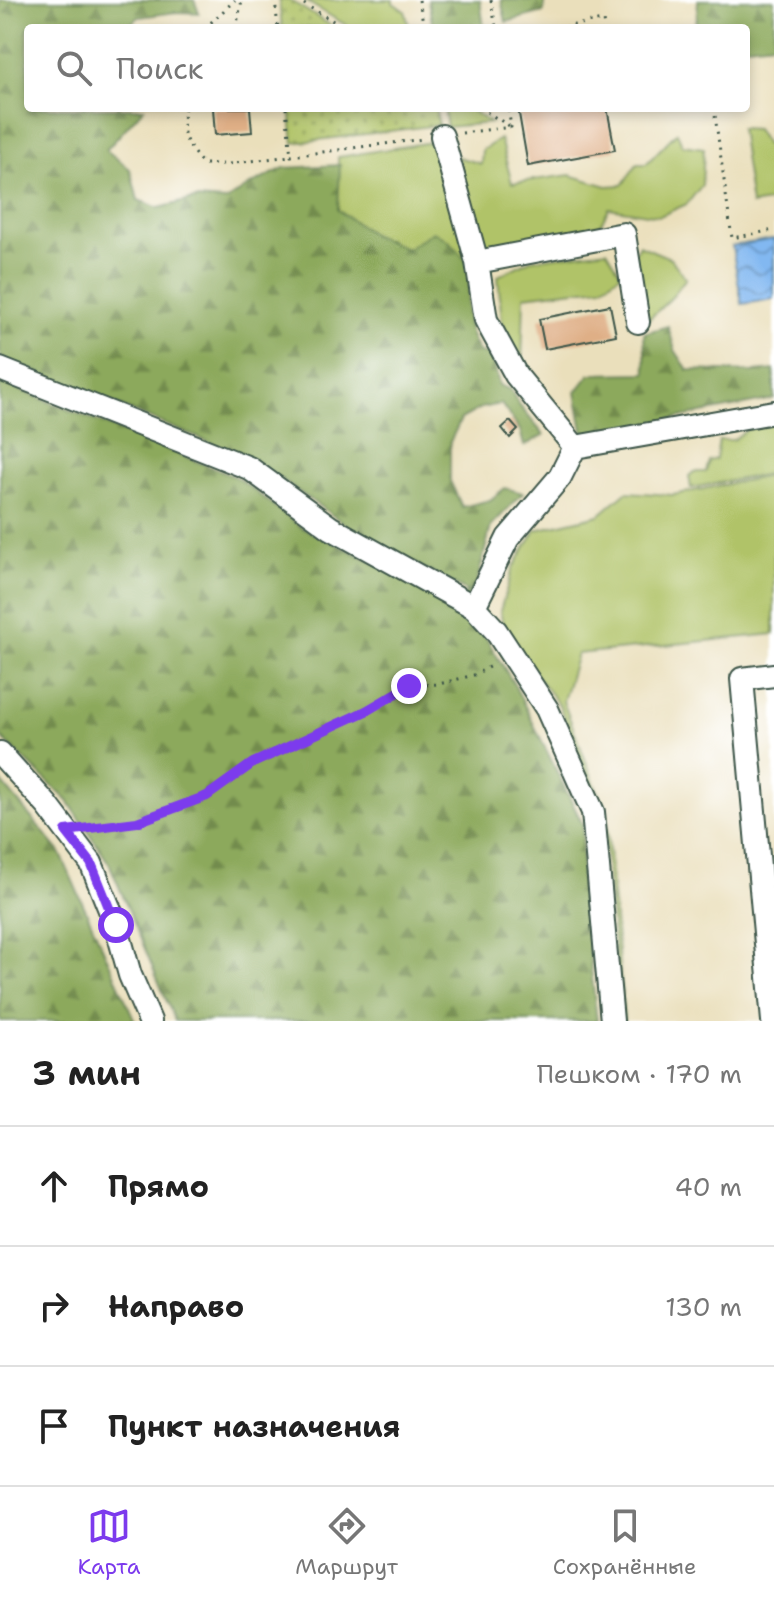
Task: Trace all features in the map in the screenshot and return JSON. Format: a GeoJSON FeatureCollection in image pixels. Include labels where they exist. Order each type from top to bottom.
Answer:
{"type":"FeatureCollection","features":[{"type":"Feature","properties":{"kind":"street"},"geometry":{"type":"LineString","coordinates":[[442,136],[477,262],[486,320],[516,375],[575,447]]}},
{"type":"Feature","properties":{"kind":"street"},"geometry":{"type":"LineString","coordinates":[[477,262],[624,234],[638,322]]}},
{"type":"Feature","properties":{"kind":"street"},"geometry":{"type":"LineString","coordinates":[[0,369],[249,468],[331,528],[474,607],[496,631],[547,709],[593,812],[612,1021]]}},
{"type":"Feature","properties":{"kind":"street"},"geometry":{"type":"LineString","coordinates":[[575,447],[774,412]]}},
{"type":"Feature","properties":{"kind":"street"},"geometry":{"type":"LineString","coordinates":[[474,607],[508,538],[560,477],[575,447]]}},
{"type":"Feature","properties":{"kind":"street"},"geometry":{"type":"LineString","coordinates":[[773,1021],[742,679],[774,675]]}},
{"type":"Feature","properties":{"kind":"street"},"geometry":{"type":"LineString","coordinates":[[0,753],[91,863],[116,925],[130,975],[150,1021]]}},
{"type":"Feature","properties":{"kind":"path"},"geometry":{"type":"LineString","coordinates":[[209,24],[235,0]]}},
{"type":"Feature","properties":{"kind":"path"},"geometry":{"type":"LineString","coordinates":[[237,24],[242,0]]}},
{"type":"Feature","properties":{"kind":"path"},"geometry":{"type":"LineString","coordinates":[[275,0],[278,24]]}},
{"type":"Feature","properties":{"kind":"path"},"geometry":{"type":"LineString","coordinates":[[297,0],[338,24]]}},
{"type":"Feature","properties":{"kind":"path"},"geometry":{"type":"LineString","coordinates":[[419,0],[423,24]]}},
{"type":"Feature","properties":{"kind":"path"},"geometry":{"type":"LineString","coordinates":[[491,0],[495,24]]}},
{"type":"Feature","properties":{"kind":"path"},"geometry":{"type":"LineString","coordinates":[[580,24],[603,20],[604,24]]}},
{"type":"Feature","properties":{"kind":"path"},"geometry":{"type":"LineString","coordinates":[[184,112],[181,124],[185,140],[203,164],[228,164],[511,127]]}},
{"type":"Feature","properties":{"kind":"path"},"geometry":{"type":"LineString","coordinates":[[286,112],[291,156]]}},
{"type":"Feature","properties":{"kind":"path"},"geometry":{"type":"LineString","coordinates":[[487,112],[511,127]]}},
{"type":"Feature","properties":{"kind":"path"},"geometry":{"type":"LineString","coordinates":[[509,112],[511,127]]}},
{"type":"Feature","properties":{"kind":"path"},"geometry":{"type":"LineString","coordinates":[[715,112],[732,238],[774,230]]}},
{"type":"Feature","properties":{"kind":"path"},"geometry":{"type":"LineString","coordinates":[[66,831],[137,822],[177,809],[207,796],[253,763],[366,711],[409,686],[439,684],[474,675],[511,654]]}},
{"type":"Feature","properties":{"kind":"green space"},"geometry":{"type":"Polygon","coordinates":[[[0,0],[194,0],[199,13],[177,12],[139,17],[131,24],[24,24],[24,112],[140,112],[106,150],[130,169],[138,200],[159,208],[195,199],[226,201],[284,168],[340,165],[338,210],[373,235],[407,249],[433,231],[449,241],[472,267],[467,311],[474,343],[480,353],[492,355],[499,385],[511,390],[518,404],[544,435],[524,446],[520,430],[501,404],[481,408],[461,419],[450,442],[450,481],[462,507],[490,500],[505,488],[523,493],[491,526],[475,590],[465,603],[515,686],[583,825],[581,882],[597,1021],[175,1021],[110,865],[68,801],[0,736],[0,382],[238,478],[302,528],[452,600],[468,592],[355,531],[255,461],[0,357],[0,0]]]}},
{"type":"Feature","properties":{"kind":"green space"},"geometry":{"type":"Polygon","coordinates":[[[279,0],[289,0],[328,24],[282,24],[279,0]]]}},
{"type":"Feature","properties":{"kind":"green space"},"geometry":{"type":"Polygon","coordinates":[[[393,0],[405,11],[408,24],[344,24],[307,2],[393,0]]]}},
{"type":"Feature","properties":{"kind":"green space"},"geometry":{"type":"Polygon","coordinates":[[[428,0],[480,0],[483,24],[432,24],[428,0]]]}},
{"type":"Feature","properties":{"kind":"green space"},"geometry":{"type":"Polygon","coordinates":[[[501,0],[545,0],[544,12],[506,22],[501,0]]]}},
{"type":"Feature","properties":{"kind":"green space"},"geometry":{"type":"Polygon","coordinates":[[[698,0],[774,0],[774,43],[750,46],[750,24],[696,24],[698,0]]]}},
{"type":"Feature","properties":{"kind":"green space"},"geometry":{"type":"Polygon","coordinates":[[[290,112],[436,112],[439,125],[294,143],[290,112]]]}},
{"type":"Feature","properties":{"kind":"green space"},"geometry":{"type":"Polygon","coordinates":[[[445,112],[474,112],[490,123],[447,127],[445,112]]]}},
{"type":"Feature","properties":{"kind":"green space"},"geometry":{"type":"Polygon","coordinates":[[[740,128],[756,129],[766,145],[774,144],[774,201],[751,205],[740,128]]]}},
{"type":"Feature","properties":{"kind":"green space"},"geometry":{"type":"Polygon","coordinates":[[[677,132],[682,145],[704,148],[702,185],[687,204],[660,216],[609,208],[600,225],[481,248],[458,157],[481,164],[482,150],[500,139],[512,183],[570,175],[607,186],[622,185],[637,164],[646,164],[677,132]]]}},
{"type":"Feature","properties":{"kind":"green space"},"geometry":{"type":"Polygon","coordinates":[[[438,141],[472,267],[407,249],[373,235],[338,210],[338,157],[438,141]]]}},
{"type":"Feature","properties":{"kind":"green space"},"geometry":{"type":"Polygon","coordinates":[[[639,245],[670,258],[686,278],[647,321],[634,254],[639,245]]]}},
{"type":"Feature","properties":{"kind":"green space"},"geometry":{"type":"Polygon","coordinates":[[[607,250],[621,274],[602,287],[524,296],[522,365],[502,323],[498,276],[530,260],[607,250]]]}},
{"type":"Feature","properties":{"kind":"green space"},"geometry":{"type":"Polygon","coordinates":[[[668,326],[675,350],[688,370],[774,370],[774,399],[584,436],[576,392],[590,374],[646,373],[644,333],[668,326]]]}},
{"type":"Feature","properties":{"kind":"green space"},"geometry":{"type":"Polygon","coordinates":[[[774,424],[774,473],[691,488],[689,476],[694,472],[706,472],[709,461],[716,459],[719,440],[733,440],[748,429],[774,424]]]}},
{"type":"Feature","properties":{"kind":"green space"},"geometry":{"type":"Polygon","coordinates":[[[774,475],[774,634],[577,654],[563,701],[606,814],[624,1021],[621,1021],[602,816],[559,705],[506,637],[500,611],[513,568],[536,530],[599,515],[626,492],[673,495],[774,475]]]}},
{"type":"Feature","properties":{"kind":"green space"},"geometry":{"type":"Polygon","coordinates":[[[0,780],[60,852],[135,1021],[0,1021],[0,780]]]}},
{"type":"Feature","properties":{"kind":"water"},"geometry":{"type":"Polygon","coordinates":[[[774,239],[774,299],[742,304],[732,246],[774,239]]]}},
{"type":"Feature","properties":{"kind":"building"},"geometry":{"type":"Polygon","coordinates":[[[213,112],[250,112],[252,132],[215,135],[213,112]]]}},
{"type":"Feature","properties":{"kind":"building"},"geometry":{"type":"Polygon","coordinates":[[[519,112],[608,112],[615,150],[528,166],[519,112]]]}},
{"type":"Feature","properties":{"kind":"building"},"geometry":{"type":"Polygon","coordinates":[[[610,305],[616,335],[545,349],[539,319],[610,305]]]}},
{"type":"Feature","properties":{"kind":"building"},"geometry":{"type":"Polygon","coordinates":[[[510,421],[518,430],[510,438],[502,428],[510,421]]]}},
{"type":"Feature","properties":{"kind":"route"},"geometry":{"type":"LineString","coordinates":[[116,925],[91,863],[66,831],[137,822],[177,809],[207,796],[253,763],[366,711],[409,686]]}}]}
